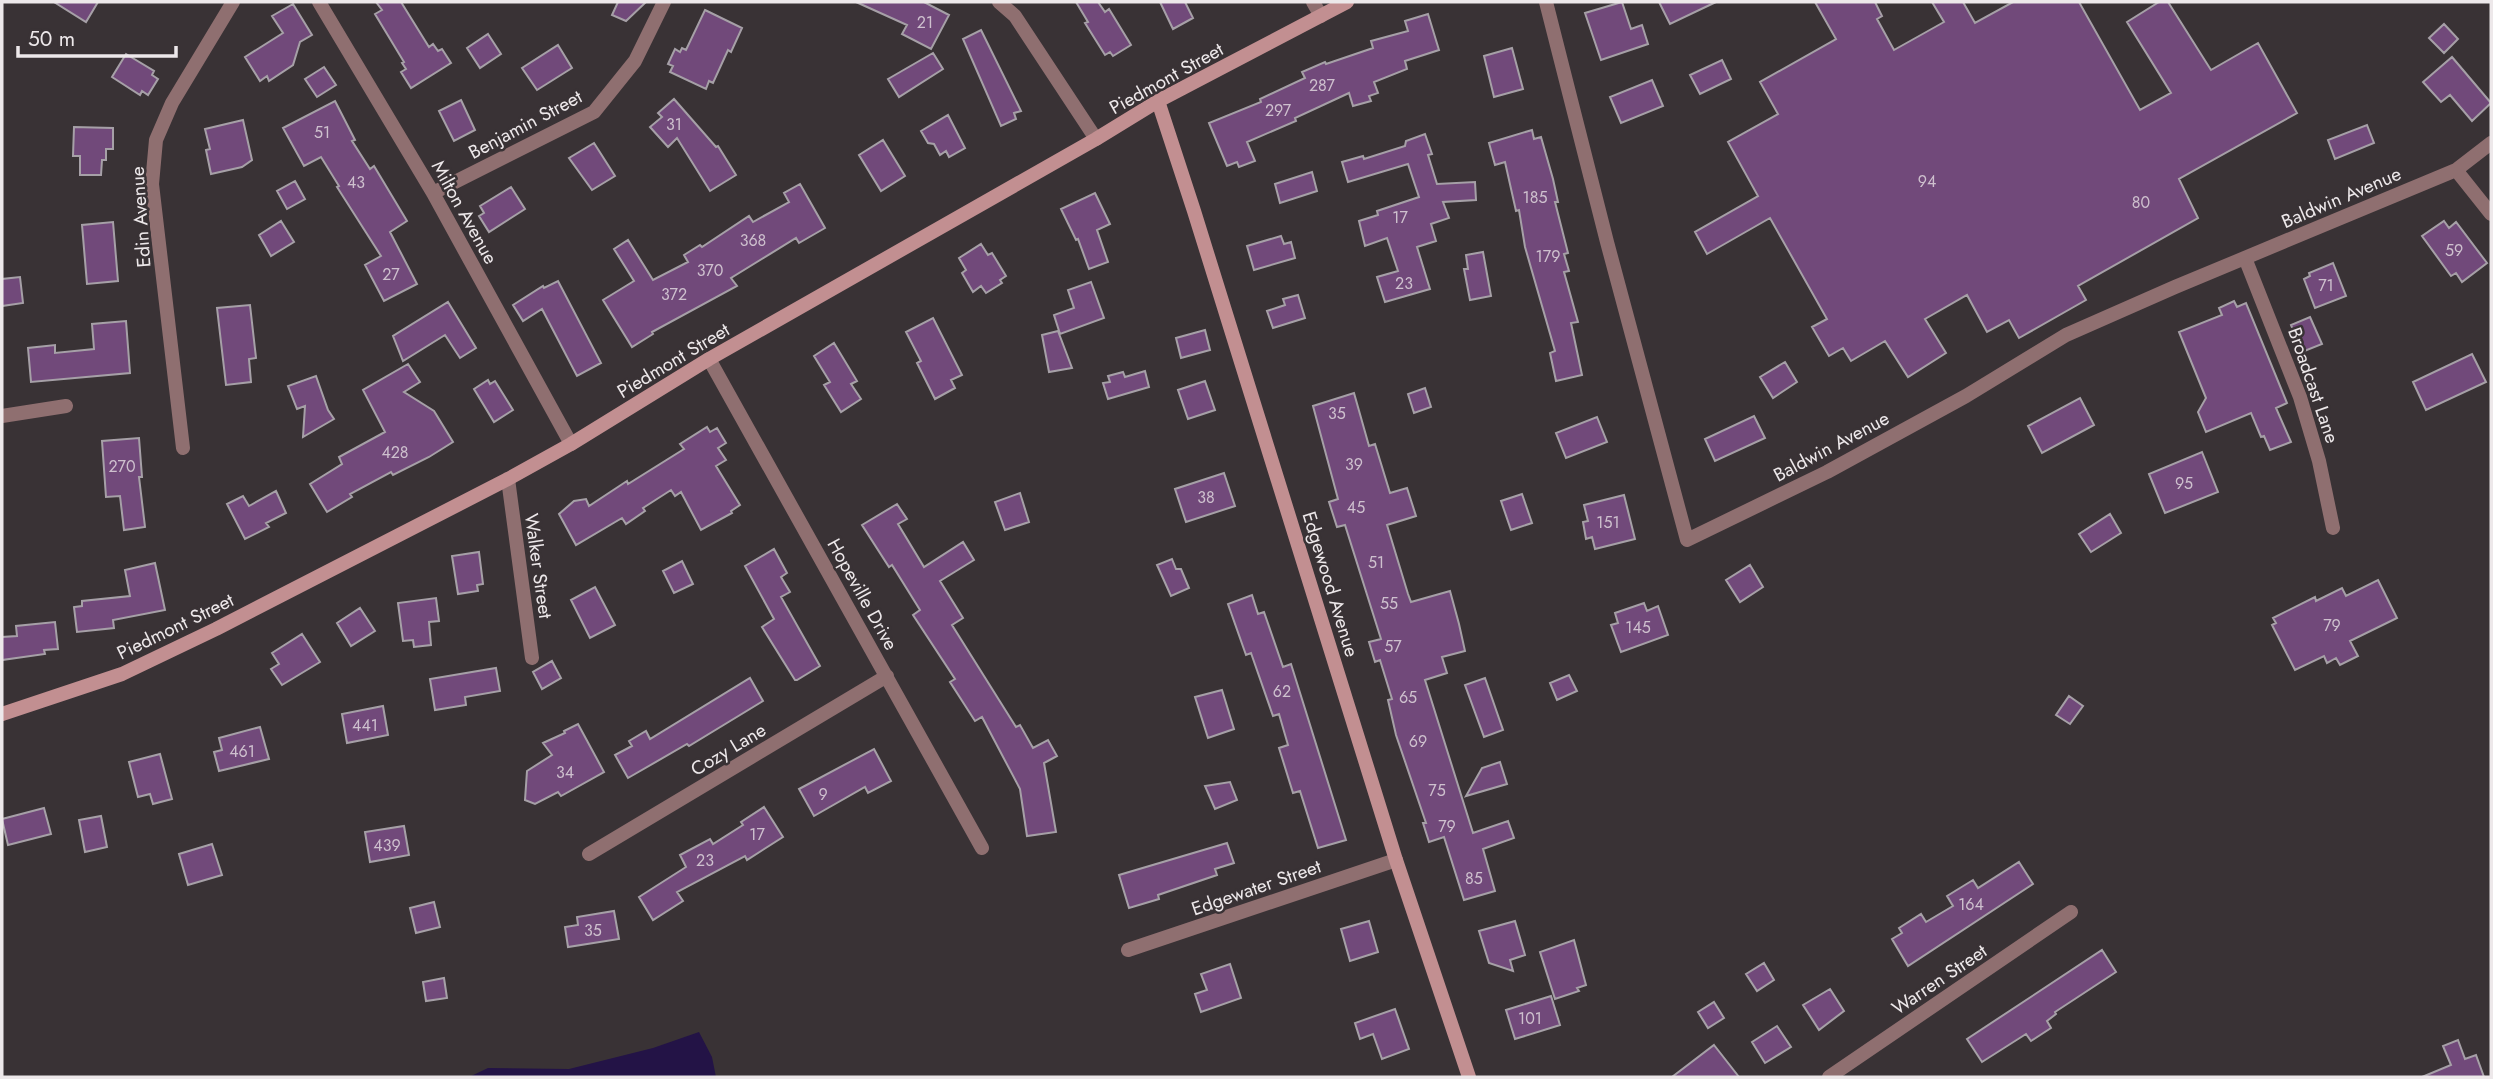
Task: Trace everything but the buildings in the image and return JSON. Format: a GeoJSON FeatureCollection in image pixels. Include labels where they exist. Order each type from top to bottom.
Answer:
{"type":"FeatureCollection","features":[{"type":"Feature","properties":{"kind":"street","name":"Edin Avenue"},"geometry":{"type":"LineString","coordinates":[[183,448],[152,184],[156,140],[172,103],[233,2]]}},
{"type":"Feature","properties":{"kind":"street","name":"Milton Avenue"},"geometry":{"type":"LineString","coordinates":[[319,2],[433,193],[571,444]]}},
{"type":"Feature","properties":{"kind":"street","name":"Benjamin Street"},"geometry":{"type":"LineString","coordinates":[[433,193],[594,112],[635,61],[664,2]]}},
{"type":"Feature","properties":{"kind":"street"},"geometry":{"type":"LineString","coordinates":[[999,2],[1016,16],[1096,139]]}},
{"type":"Feature","properties":{"kind":"street"},"geometry":{"type":"LineString","coordinates":[[1313,2],[1321,16]]}},
{"type":"Feature","properties":{"kind":"street","name":"Piedmont Street"},"geometry":{"type":"LineString","coordinates":[[2,714],[122,674],[216,629],[508,478],[571,444],[709,359],[1158,101],[1347,2]]}},
{"type":"Feature","properties":{"kind":"street","name":"Baldwin Avenue"},"geometry":{"type":"LineString","coordinates":[[1546,2],[1687,540],[1834,469],[1966,396],[2066,335],[2456,170],[2491,143]]}},
{"type":"Feature","properties":{"kind":"street","name":"Edgewood Avenue"},"geometry":{"type":"LineString","coordinates":[[1158,101],[1396,860],[1469,1077]]}},
{"type":"Feature","properties":{"kind":"street"},"geometry":{"type":"LineString","coordinates":[[2456,170],[2491,214]]}},
{"type":"Feature","properties":{"kind":"street","name":"Broadcast Lane"},"geometry":{"type":"LineString","coordinates":[[2245,258],[2300,397],[2319,461],[2333,528]]}},
{"type":"Feature","properties":{"kind":"street","name":"Hopeville Drive"},"geometry":{"type":"LineString","coordinates":[[709,359],[982,848]]}},
{"type":"Feature","properties":{"kind":"street"},"geometry":{"type":"LineString","coordinates":[[2,416],[66,406]]}},
{"type":"Feature","properties":{"kind":"street","name":"Walker Street"},"geometry":{"type":"LineString","coordinates":[[508,478],[532,658]]}},
{"type":"Feature","properties":{"kind":"street","name":"Cozy Lane"},"geometry":{"type":"LineString","coordinates":[[589,854],[887,676]]}},
{"type":"Feature","properties":{"kind":"street","name":"Edgewater Street"},"geometry":{"type":"LineString","coordinates":[[1128,950],[1396,860]]}},
{"type":"Feature","properties":{"kind":"street","name":"Warren Street"},"geometry":{"type":"LineString","coordinates":[[1829,1077],[2071,912]]}},
{"type":"Feature","properties":{"kind":"shaded area"},"geometry":{"type":"Polygon","coordinates":[[[699,1032],[712,1057],[716,1077],[469,1077],[488,1068],[569,1069],[653,1048],[699,1032]]]}}]}
